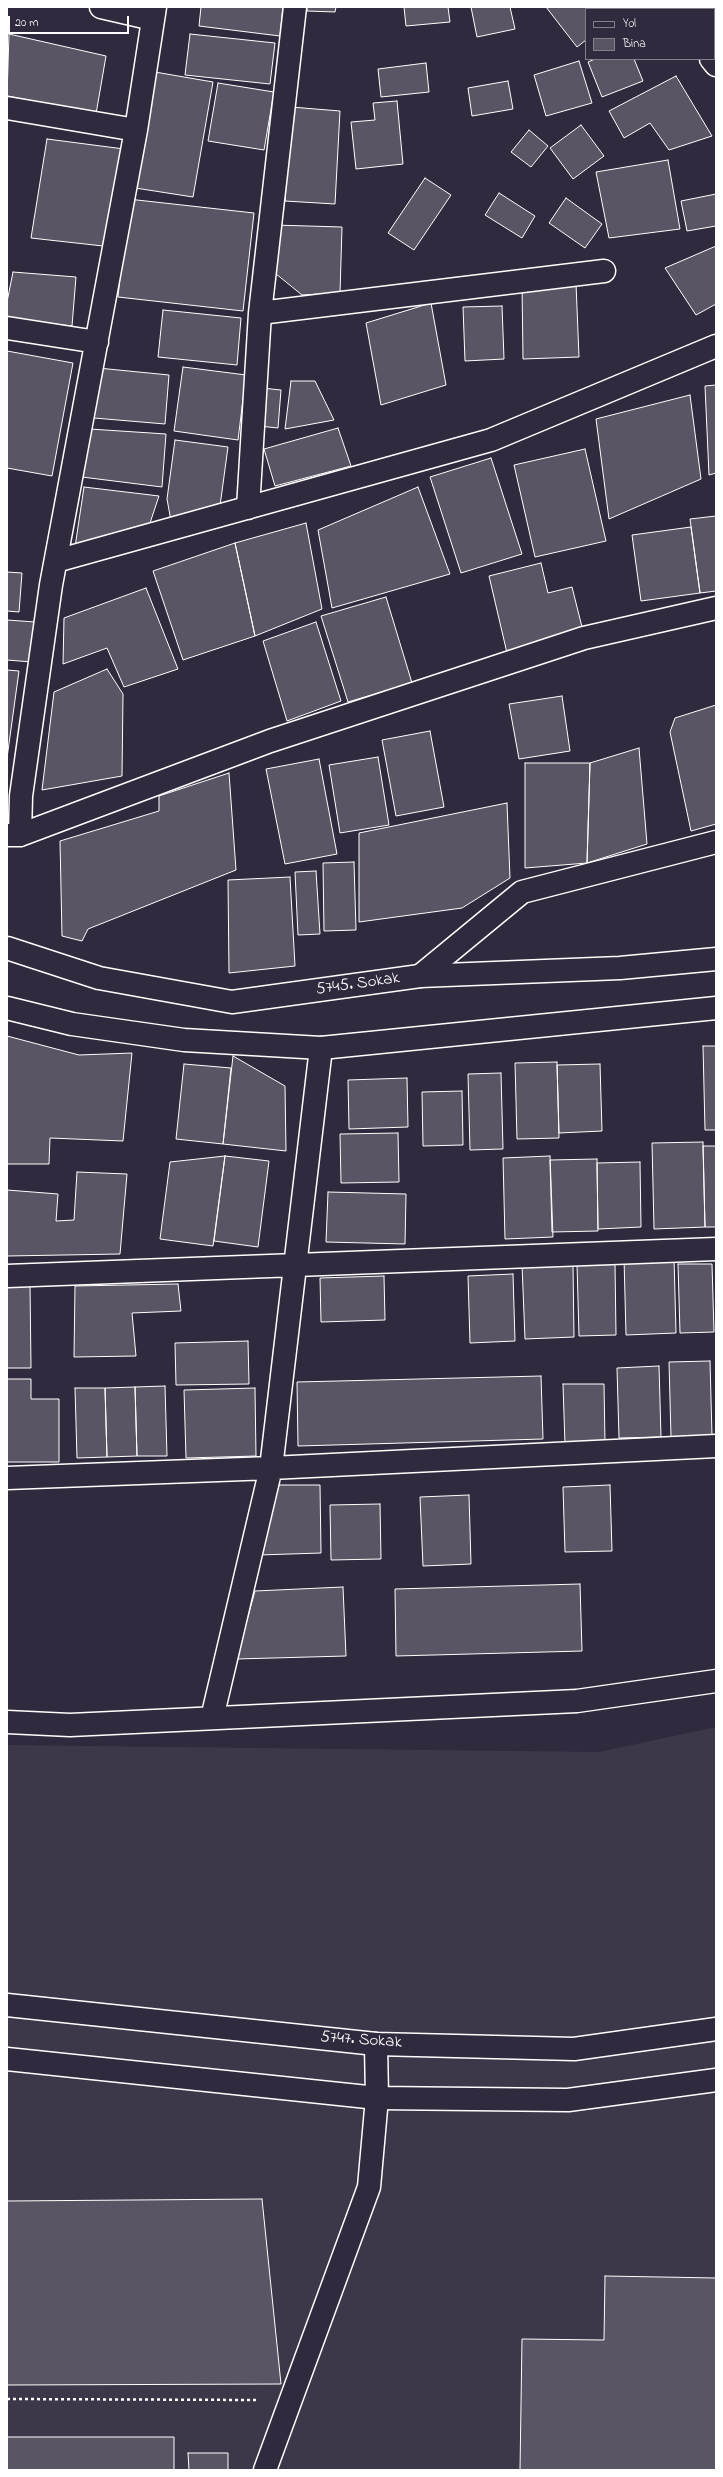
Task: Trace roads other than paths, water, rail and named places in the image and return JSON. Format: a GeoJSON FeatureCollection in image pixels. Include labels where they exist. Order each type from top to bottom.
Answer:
{"type":"FeatureCollection","features":[{"type":"Feature","properties":{"kind":"street"},"geometry":{"type":"LineString","coordinates":[[13,835],[21,796],[56,561],[136,130],[154,13],[100,7]]}},
{"type":"Feature","properties":{"kind":"street"},"geometry":{"type":"LineString","coordinates":[[248,508],[260,313],[296,7]]}},
{"type":"Feature","properties":{"kind":"street"},"geometry":{"type":"LineString","coordinates":[[7,108],[136,130]]}},
{"type":"Feature","properties":{"kind":"street"},"geometry":{"type":"LineString","coordinates":[[260,313],[604,271]]}},
{"type":"Feature","properties":{"kind":"street"},"geometry":{"type":"LineString","coordinates":[[7,328],[97,342]]}},
{"type":"Feature","properties":{"kind":"street"},"geometry":{"type":"LineString","coordinates":[[56,561],[491,440],[716,346]]}},
{"type":"Feature","properties":{"kind":"street"},"geometry":{"type":"LineString","coordinates":[[13,835],[270,741],[584,638],[716,608]]}},
{"type":"Feature","properties":{"kind":"street"},"geometry":{"type":"LineString","coordinates":[[420,976],[522,892],[716,842]]}},
{"type":"Feature","properties":{"kind":"street","name":"5745. Sokak"},"geometry":{"type":"LineString","coordinates":[[7,948],[99,978],[232,1002],[420,976],[620,968],[716,959]]}},
{"type":"Feature","properties":{"kind":"street"},"geometry":{"type":"LineString","coordinates":[[7,1008],[72,1024],[184,1040],[321,1048],[716,1008]]}},
{"type":"Feature","properties":{"kind":"street"},"geometry":{"type":"LineString","coordinates":[[212,1718],[271,1468],[321,1048]]}},
{"type":"Feature","properties":{"kind":"street"},"geometry":{"type":"LineString","coordinates":[[7,1276],[716,1249]]}},
{"type":"Feature","properties":{"kind":"street"},"geometry":{"type":"LineString","coordinates":[[7,1478],[271,1468],[716,1446]]}},
{"type":"Feature","properties":{"kind":"street"},"geometry":{"type":"LineString","coordinates":[[7,1722],[70,1725],[577,1701],[716,1681]]}},
{"type":"Feature","properties":{"kind":"street","name":"5747. Sokak"},"geometry":{"type":"LineString","coordinates":[[7,2005],[376,2044],[574,2049],[716,2029]]}},
{"type":"Feature","properties":{"kind":"street"},"geometry":{"type":"LineString","coordinates":[[265,2470],[369,2187],[377,2098],[376,2044]]}},
{"type":"Feature","properties":{"kind":"street"},"geometry":{"type":"LineString","coordinates":[[7,2058],[377,2098],[568,2100],[716,2080]]}}]}
